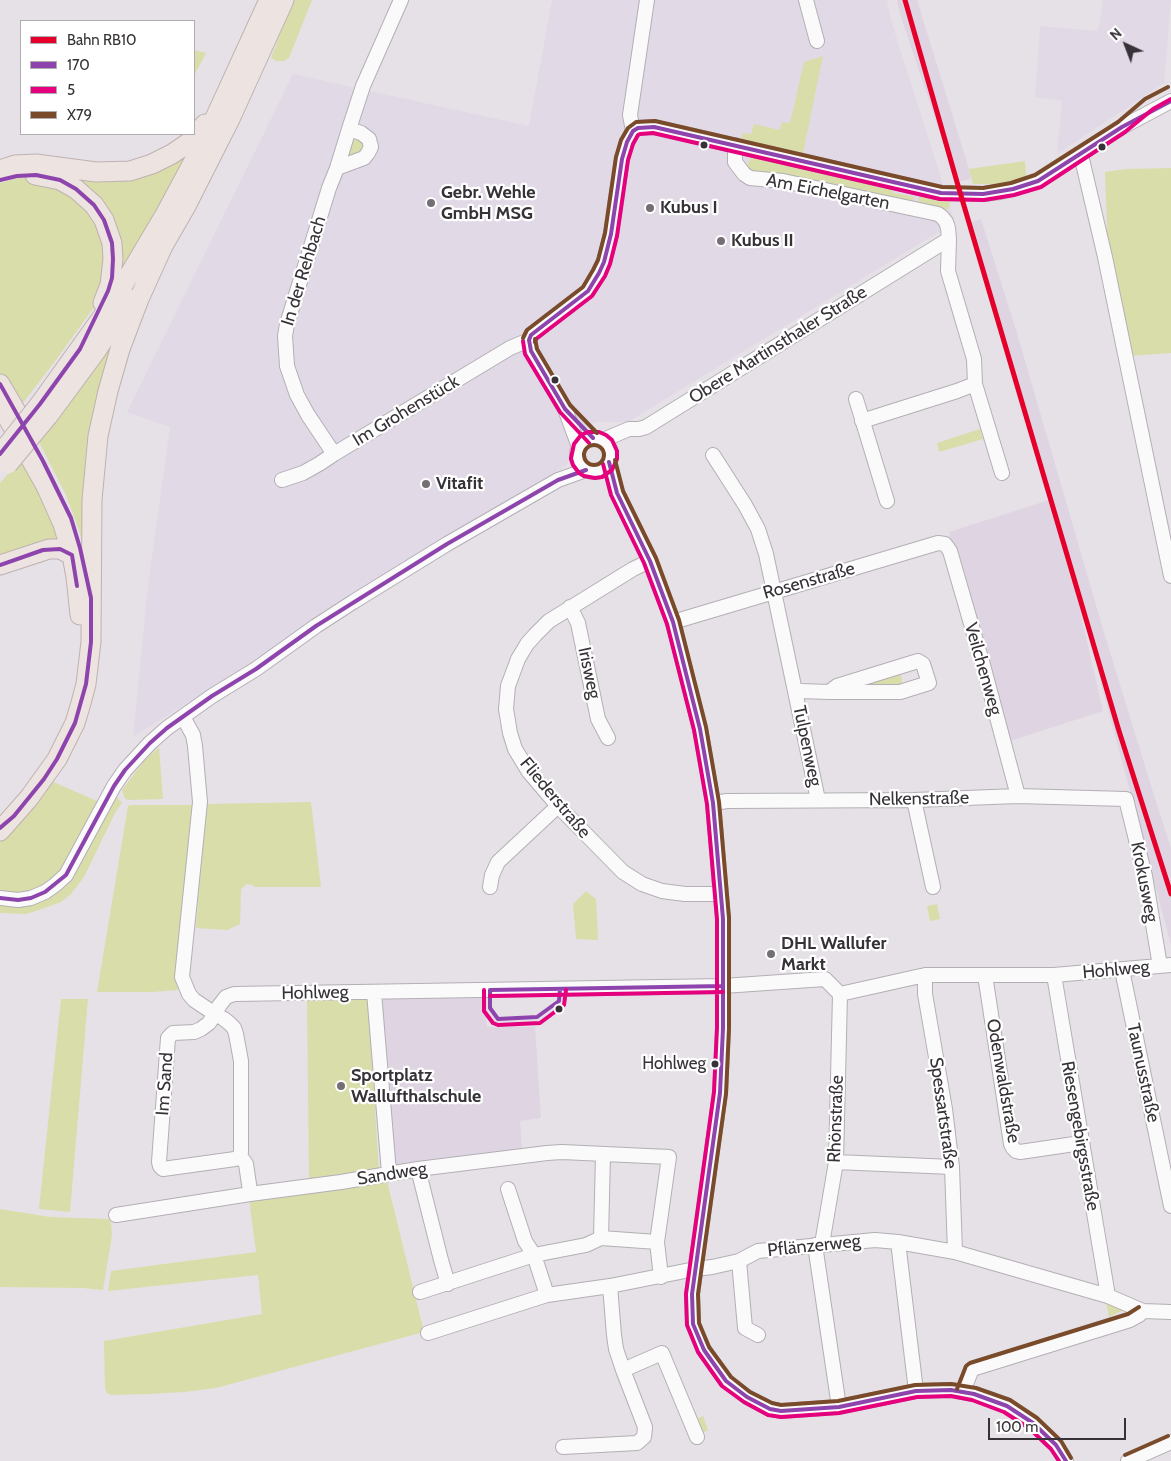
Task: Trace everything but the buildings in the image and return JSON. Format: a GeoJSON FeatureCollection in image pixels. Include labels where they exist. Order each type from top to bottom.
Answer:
{"type":"FeatureCollection","features":[{"type":"Feature","properties":{"kind":"highway"},"geometry":{"type":"LineString","coordinates":[[258,42],[269,0]]}},
{"type":"Feature","properties":{"kind":"highway"},"geometry":{"type":"LineString","coordinates":[[2,461],[96,351],[162,248],[209,163],[244,72],[258,42],[284,0]]}},
{"type":"Feature","properties":{"kind":"highway"},"geometry":{"type":"LineString","coordinates":[[0,170],[15,165],[36,164],[108,173],[130,171],[162,160],[182,148],[198,132],[212,114],[228,82],[244,72]]}},
{"type":"Feature","properties":{"kind":"highway"},"geometry":{"type":"LineString","coordinates":[[44,410],[80,349],[125,282],[166,213],[244,72]]}},
{"type":"Feature","properties":{"kind":"highway"},"geometry":{"type":"LineString","coordinates":[[0,180],[26,175],[44,176],[60,180],[76,189],[89,200],[104,220],[113,250],[112,278],[102,306],[80,349]]}},
{"type":"Feature","properties":{"kind":"highway"},"geometry":{"type":"LineString","coordinates":[[3,822],[44,779],[57,759],[75,723],[86,684],[91,642],[92,500],[95,458],[103,412],[123,341],[162,248]]}},
{"type":"Feature","properties":{"kind":"highway"},"geometry":{"type":"LineString","coordinates":[[0,384],[64,502],[80,548],[91,598]]}},
{"type":"Feature","properties":{"kind":"highway"},"geometry":{"type":"LineString","coordinates":[[0,404],[46,486],[65,531],[72,555],[79,598],[80,642],[73,687],[59,733],[48,754],[20,792],[3,822]]}},
{"type":"Feature","properties":{"kind":"highway"},"geometry":{"type":"LineString","coordinates":[[0,565],[49,549],[60,549],[72,555]]}},
{"type":"Feature","properties":{"kind":"street","name":"In der Rehbach"},"geometry":{"type":"LineString","coordinates":[[334,454],[297,395],[287,366],[285,343],[287,324],[363,86],[401,0]]}},
{"type":"Feature","properties":{"kind":"street","name":"Im Grohenstück"},"geometry":{"type":"LineString","coordinates":[[282,480],[303,473],[319,464],[510,348],[529,340],[535,332],[588,291],[604,262],[611,234],[622,159],[630,136],[630,115],[647,0]]}},
{"type":"Feature","properties":{"kind":"street"},"geometry":{"type":"LineString","coordinates":[[806,0],[817,41]]}},
{"type":"Feature","properties":{"kind":"street"},"geometry":{"type":"LineString","coordinates":[[630,136],[644,127],[654,127],[941,193],[1000,192],[1038,181],[1081,155],[1122,127],[1149,104],[1171,92]]}},
{"type":"Feature","properties":{"kind":"street"},"geometry":{"type":"LineString","coordinates":[[1122,127],[1171,101]]}},
{"type":"Feature","properties":{"kind":"street"},"geometry":{"type":"LineString","coordinates":[[337,168],[364,158],[371,146],[369,139],[365,135],[349,129]]}},
{"type":"Feature","properties":{"kind":"street","name":"Am Eichelgarten"},"geometry":{"type":"LineString","coordinates":[[734,145],[735,162],[744,174],[750,178],[783,181],[938,214],[942,217],[948,228],[949,239]]}},
{"type":"Feature","properties":{"kind":"street"},"geometry":{"type":"LineString","coordinates":[[1081,155],[1105,256],[1171,576]]}},
{"type":"Feature","properties":{"kind":"street"},"geometry":{"type":"LineString","coordinates":[[949,239],[948,271],[974,359],[974,384],[1002,473]]}},
{"type":"Feature","properties":{"kind":"street","name":"Obere Martinsthaler Straße"},"geometry":{"type":"LineString","coordinates":[[598,439],[629,429],[646,427],[949,239]]}},
{"type":"Feature","properties":{"kind":"street"},"geometry":{"type":"LineString","coordinates":[[529,340],[531,351],[565,409],[585,431],[607,444],[611,452],[609,462],[617,493],[650,561],[673,622],[700,728],[713,803],[723,919],[723,1028],[720,1093],[692,1294],[693,1324],[704,1350],[726,1381],[747,1397],[780,1411],[839,1407],[916,1391],[963,1391],[1007,1406],[1027,1419],[1048,1436],[1066,1461]]}},
{"type":"Feature","properties":{"kind":"street"},"geometry":{"type":"LineString","coordinates":[[862,421],[974,384]]}},
{"type":"Feature","properties":{"kind":"street"},"geometry":{"type":"LineString","coordinates":[[856,399],[887,501]]}},
{"type":"Feature","properties":{"kind":"street"},"geometry":{"type":"LineString","coordinates":[[565,409],[580,465],[602,477],[617,493]]}},
{"type":"Feature","properties":{"kind":"street"},"geometry":{"type":"LineString","coordinates":[[558,480],[585,440],[598,439]]}},
{"type":"Feature","properties":{"kind":"street","name":"Tulpenweg"},"geometry":{"type":"LineString","coordinates":[[713,455],[758,529],[766,556],[818,800]]}},
{"type":"Feature","properties":{"kind":"street"},"geometry":{"type":"LineString","coordinates":[[0,898],[18,900],[31,898],[56,885],[66,875],[114,786],[125,770],[150,742],[212,696],[256,669],[353,602],[447,544],[558,480],[603,469],[609,462]]}},
{"type":"Feature","properties":{"kind":"street","name":"Rosenstraße"},"geometry":{"type":"LineString","coordinates":[[673,622],[938,543],[945,544]]}},
{"type":"Feature","properties":{"kind":"street","name":"Veilchenweg"},"geometry":{"type":"LineString","coordinates":[[945,544],[950,550],[1018,796]]}},
{"type":"Feature","properties":{"kind":"street","name":"Fliederstraße"},"geometry":{"type":"LineString","coordinates":[[650,561],[633,569],[549,621],[527,644],[512,673],[507,697],[508,725],[515,749],[529,772],[558,806],[617,866],[635,880],[662,891],[685,894],[720,894]]}},
{"type":"Feature","properties":{"kind":"street","name":"Irisweg"},"geometry":{"type":"LineString","coordinates":[[570,607],[578,623],[598,719],[608,738]]}},
{"type":"Feature","properties":{"kind":"street","name":"Tulpenweg"},"geometry":{"type":"LineString","coordinates":[[795,692],[829,692],[900,692],[929,683],[923,664],[918,662],[837,686],[829,692]]}},
{"type":"Feature","properties":{"kind":"street"},"geometry":{"type":"LineString","coordinates":[[183,717],[193,735],[196,746],[200,802],[182,977],[189,994],[194,1000],[224,1019],[234,1028],[236,1034],[241,1061],[240,1156],[246,1164],[250,1191]]}},
{"type":"Feature","properties":{"kind":"street","name":"Nelkenstraße"},"geometry":{"type":"LineString","coordinates":[[713,803],[727,801],[914,800],[1018,796],[1126,799]]}},
{"type":"Feature","properties":{"kind":"street","name":"Krokusweg"},"geometry":{"type":"LineString","coordinates":[[1126,799],[1166,966]]}},
{"type":"Feature","properties":{"kind":"street"},"geometry":{"type":"LineString","coordinates":[[914,800],[933,887]]}},
{"type":"Feature","properties":{"kind":"street"},"geometry":{"type":"LineString","coordinates":[[490,887],[492,875],[498,862],[558,806]]}},
{"type":"Feature","properties":{"kind":"street","name":"Hohlweg"},"geometry":{"type":"LineString","coordinates":[[215,1014],[222,1002],[230,995],[723,986],[825,979],[840,994],[925,975],[1054,975],[1166,966]]}},
{"type":"Feature","properties":{"kind":"street","name":"Taunusstraße"},"geometry":{"type":"LineString","coordinates":[[1122,970],[1171,1206]]}},
{"type":"Feature","properties":{"kind":"street","name":"Spessartstraße"},"geometry":{"type":"LineString","coordinates":[[925,975],[925,994],[945,1109],[952,1167],[955,1252]]}},
{"type":"Feature","properties":{"kind":"street","name":"Odenwaldstraße"},"geometry":{"type":"LineString","coordinates":[[985,975],[1013,1148],[1020,1152],[1081,1143]]}},
{"type":"Feature","properties":{"kind":"street","name":"Riesengebirgsstraße"},"geometry":{"type":"LineString","coordinates":[[1054,975],[1108,1296]]}},
{"type":"Feature","properties":{"kind":"street"},"geometry":{"type":"LineString","coordinates":[[374,992],[389,1174]]}},
{"type":"Feature","properties":{"kind":"street","name":"Rhönstraße"},"geometry":{"type":"LineString","coordinates":[[839,1407],[818,1244],[836,1162],[840,994]]}},
{"type":"Feature","properties":{"kind":"street","name":"Im Sand"},"geometry":{"type":"LineString","coordinates":[[215,1014],[209,1023],[201,1029],[194,1032],[173,1033],[168,1038],[159,1162],[160,1166],[167,1169],[235,1159],[240,1156]]}},
{"type":"Feature","properties":{"kind":"street","name":"Sandweg"},"geometry":{"type":"LineString","coordinates":[[116,1215],[418,1169],[547,1153],[669,1157],[657,1242]]}},
{"type":"Feature","properties":{"kind":"street"},"geometry":{"type":"LineString","coordinates":[[601,1238],[603,1155]]}},
{"type":"Feature","properties":{"kind":"street"},"geometry":{"type":"LineString","coordinates":[[836,1162],[952,1167]]}},
{"type":"Feature","properties":{"kind":"street"},"geometry":{"type":"LineString","coordinates":[[418,1169],[448,1284]]}},
{"type":"Feature","properties":{"kind":"street"},"geometry":{"type":"LineString","coordinates":[[508,1190],[525,1241],[534,1255],[548,1295]]}},
{"type":"Feature","properties":{"kind":"street"},"geometry":{"type":"LineString","coordinates":[[420,1292],[534,1255],[586,1245],[601,1238],[657,1242],[662,1277]]}},
{"type":"Feature","properties":{"kind":"street","name":"Pflänzerweg"},"geometry":{"type":"LineString","coordinates":[[428,1333],[548,1295],[610,1286],[712,1267],[739,1260],[758,1251],[875,1240],[955,1252],[1108,1296],[1143,1311],[1171,1312]]}},
{"type":"Feature","properties":{"kind":"street"},"geometry":{"type":"LineString","coordinates":[[898,1242],[916,1391]]}},
{"type":"Feature","properties":{"kind":"street"},"geometry":{"type":"LineString","coordinates":[[739,1260],[745,1328],[758,1335]]}},
{"type":"Feature","properties":{"kind":"street"},"geometry":{"type":"LineString","coordinates":[[563,1447],[637,1442],[644,1437],[645,1426],[623,1370],[614,1336],[610,1286]]}},
{"type":"Feature","properties":{"kind":"street"},"geometry":{"type":"LineString","coordinates":[[963,1391],[972,1369],[1130,1320],[1143,1311]]}},
{"type":"Feature","properties":{"kind":"street"},"geometry":{"type":"LineString","coordinates":[[623,1370],[662,1353],[697,1438]]}},
{"type":"Feature","properties":{"kind":"street"},"geometry":{"type":"LineString","coordinates":[[1128,1461],[1171,1442]]}},
{"type":"Feature","properties":{"kind":"shaded area"},"geometry":{"type":"Polygon","coordinates":[[[552,0],[887,0],[891,20],[955,222],[628,422],[595,422],[570,439],[570,456],[567,465],[133,737],[148,586],[170,427],[127,412],[293,74],[529,126],[552,0]]]}},
{"type":"Feature","properties":{"kind":"shaded area"},"geometry":{"type":"Polygon","coordinates":[[[897,0],[917,0],[971,179],[957,182],[957,184],[899,11],[897,0]]]}},
{"type":"Feature","properties":{"kind":"shaded area"},"geometry":{"type":"Polygon","coordinates":[[[1103,0],[1171,0],[1164,83],[1057,154],[1062,101],[1035,97],[1040,26],[1098,31],[1103,0]]]}},
{"type":"Feature","properties":{"kind":"shaded area"},"geometry":{"type":"Polygon","coordinates":[[[981,219],[1017,333],[1103,629],[1171,848],[1171,945],[1070,567],[1103,711],[1010,741],[949,532],[1049,500],[1065,548],[967,224],[981,219]]]}},
{"type":"Feature","properties":{"kind":"shaded area"},"geometry":{"type":"Polygon","coordinates":[[[484,996],[487,1027],[535,1027],[541,1118],[520,1121],[522,1150],[394,1171],[377,999],[484,996]]]}},
{"type":"Feature","properties":{"kind":"green space"},"geometry":{"type":"Polygon","coordinates":[[[293,0],[312,0],[289,58],[284,61],[277,61],[271,58],[293,0]]]}},
{"type":"Feature","properties":{"kind":"green space"},"geometry":{"type":"Polygon","coordinates":[[[195,50],[206,53],[195,74],[195,50]]]}},
{"type":"Feature","properties":{"kind":"green space"},"geometry":{"type":"Polygon","coordinates":[[[823,56],[803,153],[741,139],[743,133],[751,134],[754,124],[780,130],[782,122],[790,123],[804,62],[823,56]]]}},
{"type":"Feature","properties":{"kind":"green space"},"geometry":{"type":"Polygon","coordinates":[[[200,136],[114,285],[117,252],[64,170],[106,175],[200,136]]]}},
{"type":"Feature","properties":{"kind":"green space"},"geometry":{"type":"Polygon","coordinates":[[[357,138],[363,143],[364,147],[362,151],[345,160],[349,140],[357,138]]]}},
{"type":"Feature","properties":{"kind":"green space"},"geometry":{"type":"Polygon","coordinates":[[[752,156],[891,187],[894,193],[914,197],[912,204],[753,177],[748,170],[748,163],[752,156]]]}},
{"type":"Feature","properties":{"kind":"green space"},"geometry":{"type":"Polygon","coordinates":[[[1025,161],[1026,176],[994,184],[973,184],[969,169],[1025,161]]]}},
{"type":"Feature","properties":{"kind":"green space"},"geometry":{"type":"Polygon","coordinates":[[[1171,168],[1171,353],[1128,356],[1108,256],[1105,172],[1126,169],[1171,168]]]}},
{"type":"Feature","properties":{"kind":"green space"},"geometry":{"type":"Polygon","coordinates":[[[34,177],[77,192],[108,242],[102,296],[19,408],[0,374],[0,183],[19,178],[34,177]]]}},
{"type":"Feature","properties":{"kind":"green space"},"geometry":{"type":"Polygon","coordinates":[[[920,192],[949,199],[950,206],[946,210],[918,203],[920,192]]]}},
{"type":"Feature","properties":{"kind":"green space"},"geometry":{"type":"Polygon","coordinates":[[[125,326],[85,552],[66,495],[40,444],[39,434],[125,326]]]}},
{"type":"Feature","properties":{"kind":"green space"},"geometry":{"type":"Polygon","coordinates":[[[980,429],[983,439],[939,452],[937,443],[980,429]]]}},
{"type":"Feature","properties":{"kind":"green space"},"geometry":{"type":"Polygon","coordinates":[[[26,454],[65,546],[0,561],[0,483],[26,454]]]}},
{"type":"Feature","properties":{"kind":"green space"},"geometry":{"type":"Polygon","coordinates":[[[900,669],[903,687],[838,689],[900,669]]]}},
{"type":"Feature","properties":{"kind":"green space"},"geometry":{"type":"Polygon","coordinates":[[[159,747],[163,799],[125,799],[122,790],[143,762],[159,747]]]}},
{"type":"Feature","properties":{"kind":"green space"},"geometry":{"type":"Polygon","coordinates":[[[51,781],[97,801],[71,854],[62,869],[51,880],[39,887],[18,894],[0,891],[0,839],[51,781]]]}},
{"type":"Feature","properties":{"kind":"green space"},"geometry":{"type":"Polygon","coordinates":[[[114,793],[122,803],[116,811],[84,877],[71,894],[61,902],[26,914],[0,913],[0,903],[42,898],[114,793]]]}},
{"type":"Feature","properties":{"kind":"green space"},"geometry":{"type":"Polygon","coordinates":[[[311,802],[321,887],[255,887],[247,884],[241,889],[240,924],[227,930],[196,928],[205,806],[208,804],[311,802]]]}},
{"type":"Feature","properties":{"kind":"green space"},"geometry":{"type":"Polygon","coordinates":[[[193,805],[180,988],[177,990],[97,992],[128,806],[193,805]]]}},
{"type":"Feature","properties":{"kind":"green space"},"geometry":{"type":"Polygon","coordinates":[[[586,891],[596,899],[598,940],[576,939],[573,904],[586,891]]]}},
{"type":"Feature","properties":{"kind":"green space"},"geometry":{"type":"Polygon","coordinates":[[[937,904],[940,919],[930,921],[927,906],[937,904]]]}},
{"type":"Feature","properties":{"kind":"green space","name":"Sportplatz Wallufthalschule"},"geometry":{"type":"Polygon","coordinates":[[[368,997],[379,1172],[309,1181],[307,1000],[368,997]]]}},
{"type":"Feature","properties":{"kind":"green space"},"geometry":{"type":"Polygon","coordinates":[[[61,999],[88,999],[70,1212],[39,1209],[61,999]]]}},
{"type":"Feature","properties":{"kind":"green space"},"geometry":{"type":"Polygon","coordinates":[[[387,1181],[424,1332],[216,1388],[149,1394],[111,1395],[107,1393],[105,1388],[104,1341],[262,1314],[258,1275],[108,1291],[111,1271],[256,1252],[249,1198],[387,1181]]]}},
{"type":"Feature","properties":{"kind":"green space"},"geometry":{"type":"Polygon","coordinates":[[[0,1209],[50,1217],[109,1219],[112,1235],[103,1290],[0,1287],[0,1209]]]}},
{"type":"Feature","properties":{"kind":"green space"},"geometry":{"type":"Polygon","coordinates":[[[1106,1301],[1124,1306],[1124,1310],[1109,1317],[1106,1301]]]}},
{"type":"Feature","properties":{"kind":"green space"},"geometry":{"type":"Polygon","coordinates":[[[703,1416],[708,1430],[698,1435],[692,1421],[703,1416]]]}},
{"type":"Feature","properties":{"kind":"rail line","name":"RB10"},"geometry":{"type":"LineString","coordinates":[[905,0],[1119,731],[1171,894]]}},
{"type":"Feature","properties":{"kind":"transit line","name":"X79"},"geometry":{"type":"LineString","coordinates":[[523,338],[527,330],[583,287],[593,270],[598,260],[605,233],[616,157],[621,140],[628,128],[636,122],[655,121],[942,187],[983,188],[1011,183],[1035,175],[1118,122],[1145,99],[1168,87]]}},
{"type":"Feature","properties":{"kind":"transit line","name":"5"},"geometry":{"type":"LineString","coordinates":[[535,342],[536,339],[592,296],[605,276],[617,236],[628,160],[633,144],[640,134],[653,133],[940,199],[984,200],[1014,195],[1041,187],[1125,132],[1153,109],[1171,99]]}},
{"type":"Feature","properties":{"kind":"transit line","name":"170"},"geometry":{"type":"LineString","coordinates":[[529,340],[531,335],[588,291],[599,273],[604,262],[611,234],[622,159],[627,142],[633,131],[638,128],[654,127],[941,193],[983,194],[1013,189],[1038,181],[1122,127],[1171,101]]}},
{"type":"Feature","properties":{"kind":"transit line","name":"170"},"geometry":{"type":"LineString","coordinates":[[0,180],[17,176],[36,175],[60,180],[76,189],[94,205],[104,220],[112,243],[113,259],[112,278],[108,291],[80,349],[40,404],[0,454]]}},
{"type":"Feature","properties":{"kind":"transit line","name":"X79"},"geometry":{"type":"LineString","coordinates":[[535,339],[537,349],[570,405],[597,433]]}},
{"type":"Feature","properties":{"kind":"transit line","name":"170"},"geometry":{"type":"LineString","coordinates":[[529,340],[531,351],[565,409],[593,438]]}},
{"type":"Feature","properties":{"kind":"transit line","name":"5"},"geometry":{"type":"LineString","coordinates":[[523,341],[525,354],[560,412],[589,443]]}},
{"type":"Feature","properties":{"kind":"transit line","name":"170"},"geometry":{"type":"LineString","coordinates":[[0,384],[43,461],[71,518],[91,598],[91,642],[86,684],[75,723],[57,759],[44,779],[14,816],[0,828]]}},
{"type":"Feature","properties":{"kind":"transit line","name":"5"},"geometry":{"type":"LineString","coordinates":[[571,458],[574,444],[581,435],[588,432],[599,432],[606,435],[612,440],[617,451],[617,459],[612,470],[602,477],[584,476],[579,473],[571,459]]}},
{"type":"Feature","properties":{"kind":"transit line","name":"X79"},"geometry":{"type":"LineString","coordinates":[[590,445],[598,445],[604,451],[604,455],[604,459],[598,465],[590,465],[584,459],[584,451],[590,445]]}},
{"type":"Feature","properties":{"kind":"transit line","name":"X79"},"geometry":{"type":"LineString","coordinates":[[615,460],[623,491],[656,558],[679,620],[706,727],[719,802],[729,918],[729,1028],[726,1094],[698,1294],[699,1323],[709,1347],[731,1377],[750,1392],[772,1403],[781,1405],[838,1401],[915,1385],[951,1384],[976,1388],[1010,1400],[1037,1418],[1061,1441],[1071,1458]]}},
{"type":"Feature","properties":{"kind":"transit line","name":"170"},"geometry":{"type":"LineString","coordinates":[[609,462],[617,493],[650,561],[673,622],[700,729],[713,803],[723,919],[723,1028],[720,1093],[692,1294],[693,1324],[704,1350],[726,1381],[747,1397],[770,1409],[781,1411],[839,1407],[916,1391],[951,1390],[974,1394],[1007,1406],[1033,1423],[1056,1445],[1066,1461]]}},
{"type":"Feature","properties":{"kind":"transit line","name":"5"},"geometry":{"type":"LineString","coordinates":[[603,464],[611,495],[644,563],[667,624],[694,730],[707,804],[717,919],[717,1028],[714,1092],[686,1294],[687,1325],[698,1352],[722,1386],[744,1402],[768,1415],[781,1417],[839,1413],[917,1397],[951,1396],[972,1400],[1004,1412],[1029,1428],[1051,1449],[1059,1461]]}},
{"type":"Feature","properties":{"kind":"transit line","name":"170"},"geometry":{"type":"LineString","coordinates":[[0,898],[18,900],[31,898],[45,892],[66,875],[114,786],[125,770],[167,728],[212,696],[256,669],[316,626],[447,544],[558,480],[586,470]]}},
{"type":"Feature","properties":{"kind":"transit line","name":"170"},"geometry":{"type":"LineString","coordinates":[[0,565],[43,550],[60,549],[72,555],[77,586]]}},
{"type":"Feature","properties":{"kind":"transit line","name":"170"},"geometry":{"type":"LineString","coordinates":[[490,990],[723,986]]}},
{"type":"Feature","properties":{"kind":"transit line","name":"170"},"geometry":{"type":"LineString","coordinates":[[490,990],[490,1008],[498,1019],[537,1017],[559,1001],[560,989]]}},
{"type":"Feature","properties":{"kind":"transit line","name":"5"},"geometry":{"type":"LineString","coordinates":[[484,990],[484,1011],[493,1023],[498,1025],[540,1023],[564,1005],[566,990]]}},
{"type":"Feature","properties":{"kind":"transit line","name":"5"},"geometry":{"type":"LineString","coordinates":[[490,996],[723,992]]}},
{"type":"Feature","properties":{"kind":"transit line","name":"X79"},"geometry":{"type":"LineString","coordinates":[[957,1389],[966,1366],[970,1363],[1128,1314],[1139,1307]]}},
{"type":"Feature","properties":{"kind":"transit line","name":"X79"},"geometry":{"type":"LineString","coordinates":[[1125,1455],[1168,1436]]}},
{"type":"Feature","properties":{"kind":"place","name":"Gebr. Wehle GmbH MSG"},"geometry":{"type":"Point","coordinates":[431,203]}},
{"type":"Feature","properties":{"kind":"place","name":"Kubus I"},"geometry":{"type":"Point","coordinates":[650,208]}},
{"type":"Feature","properties":{"kind":"place","name":"Kubus II"},"geometry":{"type":"Point","coordinates":[721,241]}},
{"type":"Feature","properties":{"kind":"place","name":"Vitafit"},"geometry":{"type":"Point","coordinates":[426,484]}},
{"type":"Feature","properties":{"kind":"place","name":"DHL Wallufer Markt"},"geometry":{"type":"Point","coordinates":[771,954]}},
{"type":"Feature","properties":{"kind":"place","name":"Hohlweg"},"geometry":{"type":"Point","coordinates":[715,1064]}},
{"type":"Feature","properties":{"kind":"place","name":"Sportplatz Wallufthalschule"},"geometry":{"type":"Point","coordinates":[341,1086]}}]}
